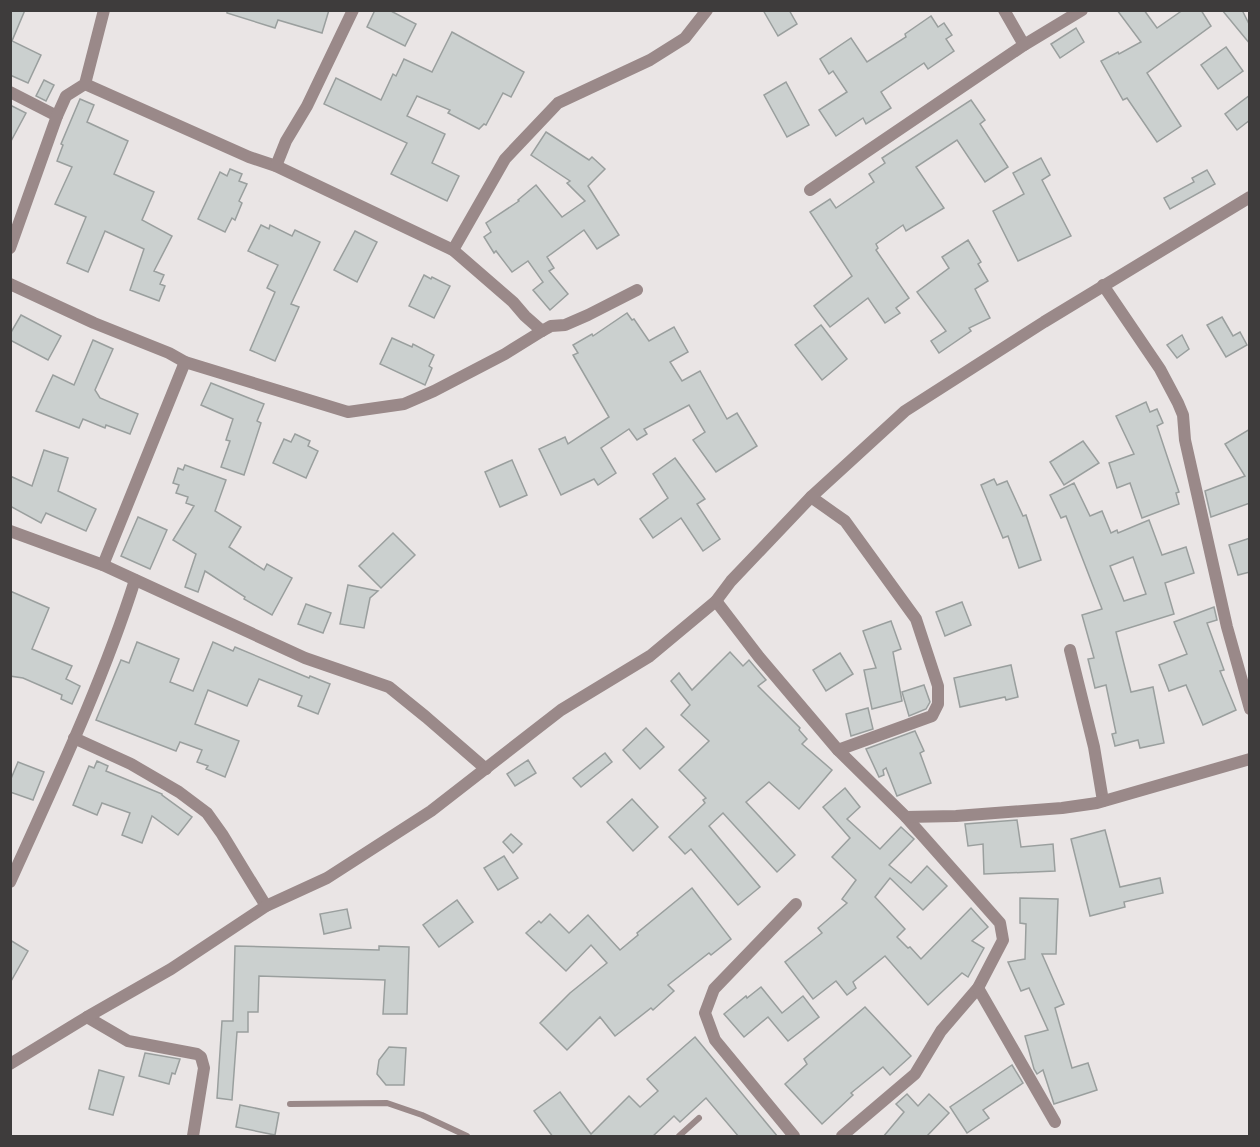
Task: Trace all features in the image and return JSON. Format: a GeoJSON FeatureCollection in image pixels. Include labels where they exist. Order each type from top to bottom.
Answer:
{"type":"FeatureCollection","features":[{"type":"Feature","properties":{"kind":"street"},"geometry":{"type":"LineString","coordinates":[[10,248],[66,96],[85,84],[104,10]]}},
{"type":"Feature","properties":{"kind":"street"},"geometry":{"type":"LineString","coordinates":[[276,166],[286,141],[308,106],[353,10]]}},
{"type":"Feature","properties":{"kind":"street"},"geometry":{"type":"LineString","coordinates":[[453,250],[506,159],[558,103],[650,60],[685,38],[707,10]]}},
{"type":"Feature","properties":{"kind":"street"},"geometry":{"type":"LineString","coordinates":[[1004,10],[1024,45]]}},
{"type":"Feature","properties":{"kind":"street"},"geometry":{"type":"LineString","coordinates":[[810,190],[1024,45],[1082,10]]}},
{"type":"Feature","properties":{"kind":"street"},"geometry":{"type":"LineString","coordinates":[[85,84],[249,157],[276,166],[453,250],[513,302],[542,331]]}},
{"type":"Feature","properties":{"kind":"street"},"geometry":{"type":"LineString","coordinates":[[10,92],[57,116]]}},
{"type":"Feature","properties":{"kind":"street"},"geometry":{"type":"LineString","coordinates":[[10,1064],[171,969],[266,906],[327,878],[431,811],[561,710],[650,656],[716,601],[731,581],[811,497],[905,411],[1103,285],[1250,197]]}},
{"type":"Feature","properties":{"kind":"street"},"geometry":{"type":"LineString","coordinates":[[10,284],[185,362],[348,412],[404,404],[424,396],[505,354],[551,326],[565,325],[637,290]]}},
{"type":"Feature","properties":{"kind":"street"},"geometry":{"type":"LineString","coordinates":[[1103,285],[1160,369],[1183,415],[1185,440],[1227,627],[1250,709]]}},
{"type":"Feature","properties":{"kind":"street"},"geometry":{"type":"LineString","coordinates":[[103,566],[185,362]]}},
{"type":"Feature","properties":{"kind":"street"},"geometry":{"type":"LineString","coordinates":[[811,497],[844,521],[916,619],[938,686],[938,704],[932,716],[838,750]]}},
{"type":"Feature","properties":{"kind":"street"},"geometry":{"type":"LineString","coordinates":[[10,531],[103,566],[306,658],[389,687],[486,769]]}},
{"type":"Feature","properties":{"kind":"street"},"geometry":{"type":"LineString","coordinates":[[10,882],[118,633],[135,580]]}},
{"type":"Feature","properties":{"kind":"street"},"geometry":{"type":"LineString","coordinates":[[716,601],[759,657],[838,750],[906,818],[1000,923],[1003,940],[978,988],[941,1031],[915,1074],[842,1137]]}},
{"type":"Feature","properties":{"kind":"street"},"geometry":{"type":"LineString","coordinates":[[1070,650],[1094,747],[1103,801]]}},
{"type":"Feature","properties":{"kind":"street"},"geometry":{"type":"LineString","coordinates":[[74,738],[141,770],[179,792],[207,813],[266,906]]}},
{"type":"Feature","properties":{"kind":"street"},"geometry":{"type":"LineString","coordinates":[[906,818],[1062,808],[1103,801],[1250,759]]}},
{"type":"Feature","properties":{"kind":"street"},"geometry":{"type":"LineString","coordinates":[[794,1137],[715,1040],[705,1013],[714,989],[796,904]]}},
{"type":"Feature","properties":{"kind":"street"},"geometry":{"type":"LineString","coordinates":[[978,988],[1055,1122]]}},
{"type":"Feature","properties":{"kind":"street"},"geometry":{"type":"LineString","coordinates":[[87,1017],[128,1041],[196,1054],[201,1057],[204,1068],[193,1137]]}},
{"type":"Feature","properties":{"kind":"lane"},"geometry":{"type":"LineString","coordinates":[[290,1104],[387,1103],[422,1114],[467,1137]]}},
{"type":"Feature","properties":{"kind":"lane"},"geometry":{"type":"LineString","coordinates":[[679,1137],[699,1118]]}},
{"type":"Feature","properties":{"kind":"building"},"geometry":{"type":"Polygon","coordinates":[[[10,10],[25,10],[12,41],[41,55],[28,83],[10,75],[10,10]]]}},
{"type":"Feature","properties":{"kind":"building"},"geometry":{"type":"Polygon","coordinates":[[[227,10],[329,10],[322,33],[278,20],[275,28],[227,13],[227,10]]]}},
{"type":"Feature","properties":{"kind":"building"},"geometry":{"type":"Polygon","coordinates":[[[375,10],[389,10],[416,24],[405,46],[367,27],[375,10]]]}},
{"type":"Feature","properties":{"kind":"building"},"geometry":{"type":"Polygon","coordinates":[[[763,10],[789,10],[797,24],[778,36],[763,10]]]}},
{"type":"Feature","properties":{"kind":"building"},"geometry":{"type":"Polygon","coordinates":[[[1117,10],[1144,10],[1157,28],[1183,10],[1201,10],[1211,26],[1147,73],[1181,126],[1157,142],[1127,98],[1123,100],[1101,61],[1141,42],[1117,10]]]}},
{"type":"Feature","properties":{"kind":"building"},"geometry":{"type":"Polygon","coordinates":[[[1222,10],[1242,10],[1250,26],[1250,44],[1222,10]]]}},
{"type":"Feature","properties":{"kind":"building"},"geometry":{"type":"Polygon","coordinates":[[[931,16],[938,27],[944,23],[952,35],[946,39],[954,51],[928,69],[924,63],[881,92],[891,108],[866,124],[863,118],[836,136],[819,110],[847,92],[833,71],[829,74],[820,59],[851,38],[867,62],[906,37],[905,34],[931,16]]]}},
{"type":"Feature","properties":{"kind":"building"},"geometry":{"type":"Polygon","coordinates":[[[1076,28],[1084,42],[1060,58],[1051,44],[1076,28]]]}},
{"type":"Feature","properties":{"kind":"building"},"geometry":{"type":"Polygon","coordinates":[[[452,32],[524,72],[511,97],[503,93],[486,125],[484,124],[479,129],[448,113],[450,110],[417,96],[407,116],[445,134],[432,163],[459,176],[447,201],[391,174],[407,143],[324,104],[336,78],[381,100],[393,74],[396,76],[404,59],[432,72],[452,32]]]}},
{"type":"Feature","properties":{"kind":"building"},"geometry":{"type":"Polygon","coordinates":[[[1226,47],[1243,71],[1218,89],[1201,65],[1226,47]]]}},
{"type":"Feature","properties":{"kind":"building"},"geometry":{"type":"Polygon","coordinates":[[[44,80],[54,85],[46,101],[36,96],[44,80]]]}},
{"type":"Feature","properties":{"kind":"building"},"geometry":{"type":"Polygon","coordinates":[[[786,82],[809,125],[787,137],[764,95],[786,82]]]}},
{"type":"Feature","properties":{"kind":"building"},"geometry":{"type":"Polygon","coordinates":[[[1250,95],[1250,120],[1237,130],[1225,114],[1250,95]]]}},
{"type":"Feature","properties":{"kind":"building"},"geometry":{"type":"Polygon","coordinates":[[[80,99],[94,105],[87,122],[128,141],[114,174],[154,192],[142,220],[172,236],[154,271],[164,275],[160,284],[165,286],[159,301],[130,290],[144,249],[105,231],[88,272],[67,263],[86,217],[55,204],[72,167],[57,161],[63,145],[61,144],[80,99]]]}},
{"type":"Feature","properties":{"kind":"building"},"geometry":{"type":"Polygon","coordinates":[[[971,100],[985,120],[980,124],[1008,167],[985,182],[957,140],[916,167],[944,208],[906,231],[903,225],[876,244],[878,248],[876,250],[909,298],[896,308],[900,313],[885,323],[868,298],[830,327],[814,306],[852,276],[810,212],[830,199],[836,208],[874,182],[869,174],[885,163],[882,158],[971,100]]]}},
{"type":"Feature","properties":{"kind":"building"},"geometry":{"type":"Polygon","coordinates":[[[10,105],[26,113],[10,143],[10,105]]]}},
{"type":"Feature","properties":{"kind":"building"},"geometry":{"type":"Polygon","coordinates":[[[546,132],[589,160],[592,157],[605,169],[588,186],[619,235],[597,249],[584,230],[547,257],[554,268],[549,271],[568,294],[550,310],[533,290],[543,282],[528,261],[512,272],[496,251],[494,253],[484,237],[491,232],[486,223],[519,201],[536,185],[562,217],[585,201],[567,183],[570,181],[531,155],[546,132]]]}},
{"type":"Feature","properties":{"kind":"building"},"geometry":{"type":"Polygon","coordinates":[[[1041,158],[1050,175],[1042,180],[1071,236],[1018,261],[993,211],[1024,194],[1013,173],[1041,158]]]}},
{"type":"Feature","properties":{"kind":"building"},"geometry":{"type":"Polygon","coordinates":[[[230,169],[242,174],[239,181],[247,184],[239,201],[242,203],[235,220],[232,218],[225,232],[198,219],[220,172],[227,176],[230,169]]]}},
{"type":"Feature","properties":{"kind":"building"},"geometry":{"type":"Polygon","coordinates":[[[1207,170],[1215,184],[1170,209],[1164,198],[1194,182],[1192,178],[1207,170]]]}},
{"type":"Feature","properties":{"kind":"building"},"geometry":{"type":"Polygon","coordinates":[[[261,225],[269,229],[270,225],[292,236],[295,230],[320,242],[291,304],[299,307],[275,361],[250,350],[275,292],[267,288],[278,265],[248,251],[261,225]]]}},
{"type":"Feature","properties":{"kind":"building"},"geometry":{"type":"Polygon","coordinates":[[[355,231],[377,242],[357,282],[334,270],[355,231]]]}},
{"type":"Feature","properties":{"kind":"building"},"geometry":{"type":"Polygon","coordinates":[[[968,240],[981,262],[978,264],[988,281],[975,289],[990,318],[969,328],[971,331],[939,353],[931,341],[946,331],[917,292],[949,268],[942,257],[968,240]]]}},
{"type":"Feature","properties":{"kind":"building"},"geometry":{"type":"Polygon","coordinates":[[[424,275],[450,286],[434,318],[409,306],[424,275]]]}},
{"type":"Feature","properties":{"kind":"building"},"geometry":{"type":"Polygon","coordinates":[[[627,313],[649,341],[674,327],[688,352],[670,362],[682,381],[700,371],[727,419],[737,413],[757,446],[716,472],[693,440],[705,432],[689,405],[644,429],[647,434],[637,440],[629,429],[601,448],[616,473],[598,485],[594,479],[561,495],[539,449],[565,437],[568,444],[609,417],[573,355],[578,353],[573,345],[592,334],[593,336],[627,313]]]}},
{"type":"Feature","properties":{"kind":"building"},"geometry":{"type":"Polygon","coordinates":[[[21,315],[61,336],[48,360],[10,340],[10,334],[21,315]]]}},
{"type":"Feature","properties":{"kind":"building"},"geometry":{"type":"Polygon","coordinates":[[[1222,317],[1233,336],[1240,332],[1247,345],[1226,357],[1207,325],[1222,317]]]}},
{"type":"Feature","properties":{"kind":"building"},"geometry":{"type":"Polygon","coordinates":[[[821,325],[847,359],[822,380],[795,345],[821,325]]]}},
{"type":"Feature","properties":{"kind":"building"},"geometry":{"type":"Polygon","coordinates":[[[1182,335],[1189,349],[1177,358],[1167,345],[1182,335]]]}},
{"type":"Feature","properties":{"kind":"building"},"geometry":{"type":"Polygon","coordinates":[[[392,338],[412,347],[413,344],[434,355],[429,366],[432,368],[425,385],[380,364],[392,338]]]}},
{"type":"Feature","properties":{"kind":"building"},"geometry":{"type":"Polygon","coordinates":[[[93,340],[113,349],[95,390],[100,398],[138,414],[130,434],[106,425],[105,428],[83,419],[79,428],[36,411],[53,375],[74,385],[93,340]]]}},
{"type":"Feature","properties":{"kind":"building"},"geometry":{"type":"Polygon","coordinates":[[[211,383],[264,404],[257,421],[261,423],[244,475],[221,467],[230,441],[226,440],[233,419],[201,405],[211,383]]]}},
{"type":"Feature","properties":{"kind":"building"},"geometry":{"type":"Polygon","coordinates":[[[1146,402],[1150,412],[1157,409],[1163,423],[1157,426],[1179,492],[1176,493],[1179,504],[1142,518],[1130,483],[1117,488],[1109,463],[1134,454],[1116,416],[1146,402]]]}},
{"type":"Feature","properties":{"kind":"building"},"geometry":{"type":"Polygon","coordinates":[[[1250,429],[1250,503],[1211,517],[1205,491],[1245,476],[1225,444],[1250,429]]]}},
{"type":"Feature","properties":{"kind":"building"},"geometry":{"type":"Polygon","coordinates":[[[295,434],[310,441],[308,446],[318,451],[306,478],[273,463],[284,439],[291,442],[295,434]]]}},
{"type":"Feature","properties":{"kind":"building"},"geometry":{"type":"Polygon","coordinates":[[[1083,441],[1099,463],[1064,485],[1050,462],[1083,441]]]}},
{"type":"Feature","properties":{"kind":"building"},"geometry":{"type":"Polygon","coordinates":[[[44,450],[68,458],[58,491],[96,509],[86,531],[46,513],[41,523],[10,506],[10,476],[32,486],[44,450]]]}},
{"type":"Feature","properties":{"kind":"building"},"geometry":{"type":"Polygon","coordinates":[[[675,458],[705,499],[697,504],[720,539],[703,551],[681,518],[653,538],[640,519],[668,498],[653,474],[675,458]]]}},
{"type":"Feature","properties":{"kind":"building"},"geometry":{"type":"Polygon","coordinates":[[[512,460],[527,495],[500,507],[485,472],[512,460]]]}},
{"type":"Feature","properties":{"kind":"building"},"geometry":{"type":"Polygon","coordinates":[[[185,465],[226,480],[215,511],[241,527],[229,547],[264,570],[267,564],[292,578],[272,615],[244,599],[245,597],[205,571],[198,592],[185,587],[196,554],[173,540],[194,506],[186,503],[188,497],[176,493],[179,485],[173,483],[178,468],[183,470],[185,465]]]}},
{"type":"Feature","properties":{"kind":"building"},"geometry":{"type":"Polygon","coordinates":[[[994,479],[997,485],[1007,481],[1023,516],[1026,515],[1041,560],[1019,568],[1008,536],[1003,538],[981,485],[994,479]]]}},
{"type":"Feature","properties":{"kind":"building"},"geometry":{"type":"Polygon","coordinates":[[[1074,483],[1090,516],[1102,511],[1111,533],[1117,530],[1118,533],[1149,520],[1162,555],[1186,547],[1194,573],[1165,583],[1174,614],[1116,632],[1131,692],[1153,687],[1164,743],[1140,748],[1138,740],[1115,746],[1112,734],[1116,733],[1106,685],[1095,688],[1088,659],[1094,658],[1082,615],[1102,609],[1066,516],[1061,518],[1050,495],[1074,483]],[[1133,557],[1110,566],[1124,601],[1146,594],[1133,557]]]}},
{"type":"Feature","properties":{"kind":"building"},"geometry":{"type":"Polygon","coordinates":[[[138,517],[167,530],[150,569],[121,556],[138,517]]]}},
{"type":"Feature","properties":{"kind":"building"},"geometry":{"type":"Polygon","coordinates":[[[393,533],[415,555],[381,588],[359,566],[393,533]]]}},
{"type":"Feature","properties":{"kind":"building"},"geometry":{"type":"Polygon","coordinates":[[[1250,538],[1250,572],[1238,575],[1229,545],[1250,538]]]}},
{"type":"Feature","properties":{"kind":"building"},"geometry":{"type":"Polygon","coordinates":[[[348,585],[378,591],[370,598],[364,628],[340,624],[348,585]]]}},
{"type":"Feature","properties":{"kind":"building"},"geometry":{"type":"Polygon","coordinates":[[[10,591],[49,608],[32,649],[72,666],[66,679],[80,686],[72,704],[61,699],[62,695],[23,678],[10,676],[10,591]]]}},
{"type":"Feature","properties":{"kind":"building"},"geometry":{"type":"Polygon","coordinates":[[[962,602],[971,625],[945,636],[936,612],[962,602]]]}},
{"type":"Feature","properties":{"kind":"building"},"geometry":{"type":"Polygon","coordinates":[[[306,604],[331,613],[323,633],[298,624],[306,604]]]}},
{"type":"Feature","properties":{"kind":"building"},"geometry":{"type":"Polygon","coordinates":[[[1214,607],[1217,620],[1207,623],[1224,670],[1220,671],[1236,710],[1203,725],[1186,685],[1169,691],[1159,665],[1187,654],[1174,622],[1214,607]]]}},
{"type":"Feature","properties":{"kind":"building"},"geometry":{"type":"Polygon","coordinates":[[[891,621],[901,649],[893,652],[902,701],[872,709],[864,670],[876,668],[863,631],[891,621]]]}},
{"type":"Feature","properties":{"kind":"building"},"geometry":{"type":"Polygon","coordinates":[[[137,642],[179,659],[170,682],[193,691],[213,642],[233,651],[235,647],[309,678],[310,676],[330,684],[318,714],[298,706],[302,696],[259,679],[247,706],[208,690],[195,724],[239,741],[225,777],[206,769],[208,766],[197,762],[202,750],[180,742],[176,751],[96,720],[121,660],[129,663],[137,642]]]}},
{"type":"Feature","properties":{"kind":"building"},"geometry":{"type":"Polygon","coordinates":[[[730,652],[743,666],[749,660],[766,680],[758,686],[800,728],[799,730],[807,739],[802,744],[832,770],[799,809],[769,782],[746,802],[795,855],[777,872],[723,813],[709,826],[760,887],[738,905],[691,849],[685,854],[669,837],[705,803],[703,800],[706,798],[679,770],[709,741],[681,715],[690,705],[671,681],[679,673],[692,690],[730,652]]]}},
{"type":"Feature","properties":{"kind":"building"},"geometry":{"type":"Polygon","coordinates":[[[840,653],[853,674],[826,691],[813,670],[840,653]]]}},
{"type":"Feature","properties":{"kind":"building"},"geometry":{"type":"Polygon","coordinates":[[[1011,665],[1018,697],[1006,700],[1005,697],[960,707],[954,678],[1011,665]]]}},
{"type":"Feature","properties":{"kind":"building"},"geometry":{"type":"Polygon","coordinates":[[[924,685],[930,702],[926,709],[909,716],[902,692],[924,685]]]}},
{"type":"Feature","properties":{"kind":"building"},"geometry":{"type":"Polygon","coordinates":[[[868,708],[873,729],[851,736],[846,714],[868,708]]]}},
{"type":"Feature","properties":{"kind":"building"},"geometry":{"type":"Polygon","coordinates":[[[646,728],[664,747],[640,769],[623,750],[646,728]]]}},
{"type":"Feature","properties":{"kind":"building"},"geometry":{"type":"Polygon","coordinates":[[[915,731],[924,751],[920,753],[931,783],[897,796],[886,768],[883,770],[884,775],[879,777],[866,749],[915,731]]]}},
{"type":"Feature","properties":{"kind":"building"},"geometry":{"type":"Polygon","coordinates":[[[605,753],[612,762],[581,787],[573,778],[605,753]]]}},
{"type":"Feature","properties":{"kind":"building"},"geometry":{"type":"Polygon","coordinates":[[[528,760],[536,773],[515,786],[507,774],[528,760]]]}},
{"type":"Feature","properties":{"kind":"building"},"geometry":{"type":"Polygon","coordinates":[[[97,761],[108,766],[106,771],[162,794],[192,817],[178,835],[152,816],[142,843],[122,835],[130,813],[102,803],[97,815],[73,805],[89,766],[94,768],[97,761]]]}},
{"type":"Feature","properties":{"kind":"building"},"geometry":{"type":"Polygon","coordinates":[[[18,762],[44,772],[33,800],[10,792],[10,781],[18,762]]]}},
{"type":"Feature","properties":{"kind":"building"},"geometry":{"type":"Polygon","coordinates":[[[845,788],[860,807],[847,819],[880,849],[901,827],[914,839],[889,865],[911,883],[927,866],[947,886],[923,910],[890,878],[875,897],[905,929],[897,937],[908,948],[910,947],[921,959],[971,908],[988,927],[972,941],[984,948],[968,977],[962,973],[928,1005],[885,956],[853,982],[856,988],[847,995],[836,981],[813,999],[785,962],[822,933],[818,928],[847,903],[842,899],[856,880],[832,857],[850,838],[823,807],[845,788]]]}},
{"type":"Feature","properties":{"kind":"building"},"geometry":{"type":"Polygon","coordinates":[[[632,799],[658,827],[633,851],[607,822],[632,799]]]}},
{"type":"Feature","properties":{"kind":"building"},"geometry":{"type":"Polygon","coordinates":[[[1017,820],[1021,847],[1053,844],[1055,871],[984,874],[983,844],[968,846],[965,824],[1017,820]]]}},
{"type":"Feature","properties":{"kind":"building"},"geometry":{"type":"Polygon","coordinates":[[[1105,830],[1120,887],[1160,878],[1163,893],[1124,902],[1125,907],[1090,916],[1071,839],[1105,830]]]}},
{"type":"Feature","properties":{"kind":"building"},"geometry":{"type":"Polygon","coordinates":[[[511,834],[522,844],[513,853],[503,842],[511,834]]]}},
{"type":"Feature","properties":{"kind":"building"},"geometry":{"type":"Polygon","coordinates":[[[504,856],[518,878],[498,890],[484,868],[504,856]]]}},
{"type":"Feature","properties":{"kind":"building"},"geometry":{"type":"Polygon","coordinates":[[[692,888],[731,939],[668,985],[674,991],[653,1010],[651,1008],[615,1036],[600,1017],[567,1050],[540,1023],[570,993],[607,963],[591,945],[566,971],[526,933],[550,914],[569,933],[588,915],[620,950],[692,888]]]}},
{"type":"Feature","properties":{"kind":"building"},"geometry":{"type":"Polygon","coordinates":[[[1020,898],[1058,899],[1056,954],[1042,954],[1064,1004],[1055,1008],[1072,1068],[1088,1063],[1097,1090],[1054,1104],[1043,1070],[1037,1074],[1034,1069],[1025,1036],[1048,1030],[1029,988],[1021,991],[1008,962],[1025,959],[1026,924],[1020,923],[1020,898]]]}},
{"type":"Feature","properties":{"kind":"building"},"geometry":{"type":"Polygon","coordinates":[[[457,900],[473,922],[439,947],[423,925],[457,900]]]}},
{"type":"Feature","properties":{"kind":"building"},"geometry":{"type":"Polygon","coordinates":[[[347,909],[351,928],[324,934],[320,914],[347,909]]]}},
{"type":"Feature","properties":{"kind":"building"},"geometry":{"type":"Polygon","coordinates":[[[10,940],[28,951],[10,983],[10,940]]]}},
{"type":"Feature","properties":{"kind":"building"},"geometry":{"type":"Polygon","coordinates":[[[235,946],[379,950],[379,946],[409,947],[407,1014],[383,1014],[385,980],[259,976],[258,1012],[248,1012],[248,1032],[237,1032],[232,1100],[217,1098],[222,1021],[233,1021],[235,946]]]}},
{"type":"Feature","properties":{"kind":"building"},"geometry":{"type":"Polygon","coordinates":[[[761,987],[782,1013],[803,996],[819,1017],[788,1041],[768,1017],[744,1037],[724,1014],[761,987]]]}},
{"type":"Feature","properties":{"kind":"building"},"geometry":{"type":"Polygon","coordinates":[[[865,1007],[911,1056],[890,1075],[883,1067],[851,1093],[853,1095],[822,1124],[785,1084],[807,1064],[804,1059],[865,1007]]]}},
{"type":"Feature","properties":{"kind":"building"},"geometry":{"type":"Polygon","coordinates":[[[695,1037],[778,1137],[739,1137],[706,1098],[680,1122],[674,1116],[652,1137],[553,1137],[534,1111],[560,1092],[591,1134],[629,1096],[640,1107],[658,1091],[647,1079],[695,1037]]]}},
{"type":"Feature","properties":{"kind":"building"},"geometry":{"type":"Polygon","coordinates":[[[389,1047],[406,1048],[404,1085],[386,1085],[377,1074],[379,1060],[389,1047]]]}},
{"type":"Feature","properties":{"kind":"building"},"geometry":{"type":"Polygon","coordinates":[[[145,1053],[180,1059],[169,1084],[139,1076],[145,1053]]]}},
{"type":"Feature","properties":{"kind":"building"},"geometry":{"type":"Polygon","coordinates":[[[1012,1065],[1023,1083],[983,1110],[989,1118],[967,1133],[950,1107],[1012,1065]]]}},
{"type":"Feature","properties":{"kind":"building"},"geometry":{"type":"Polygon","coordinates":[[[99,1070],[124,1077],[113,1115],[89,1109],[99,1070]]]}},
{"type":"Feature","properties":{"kind":"building"},"geometry":{"type":"Polygon","coordinates":[[[907,1094],[918,1106],[929,1094],[949,1113],[926,1137],[883,1137],[904,1112],[896,1104],[907,1094]]]}},
{"type":"Feature","properties":{"kind":"building"},"geometry":{"type":"Polygon","coordinates":[[[240,1105],[279,1113],[275,1135],[236,1127],[240,1105]]]}}]}
